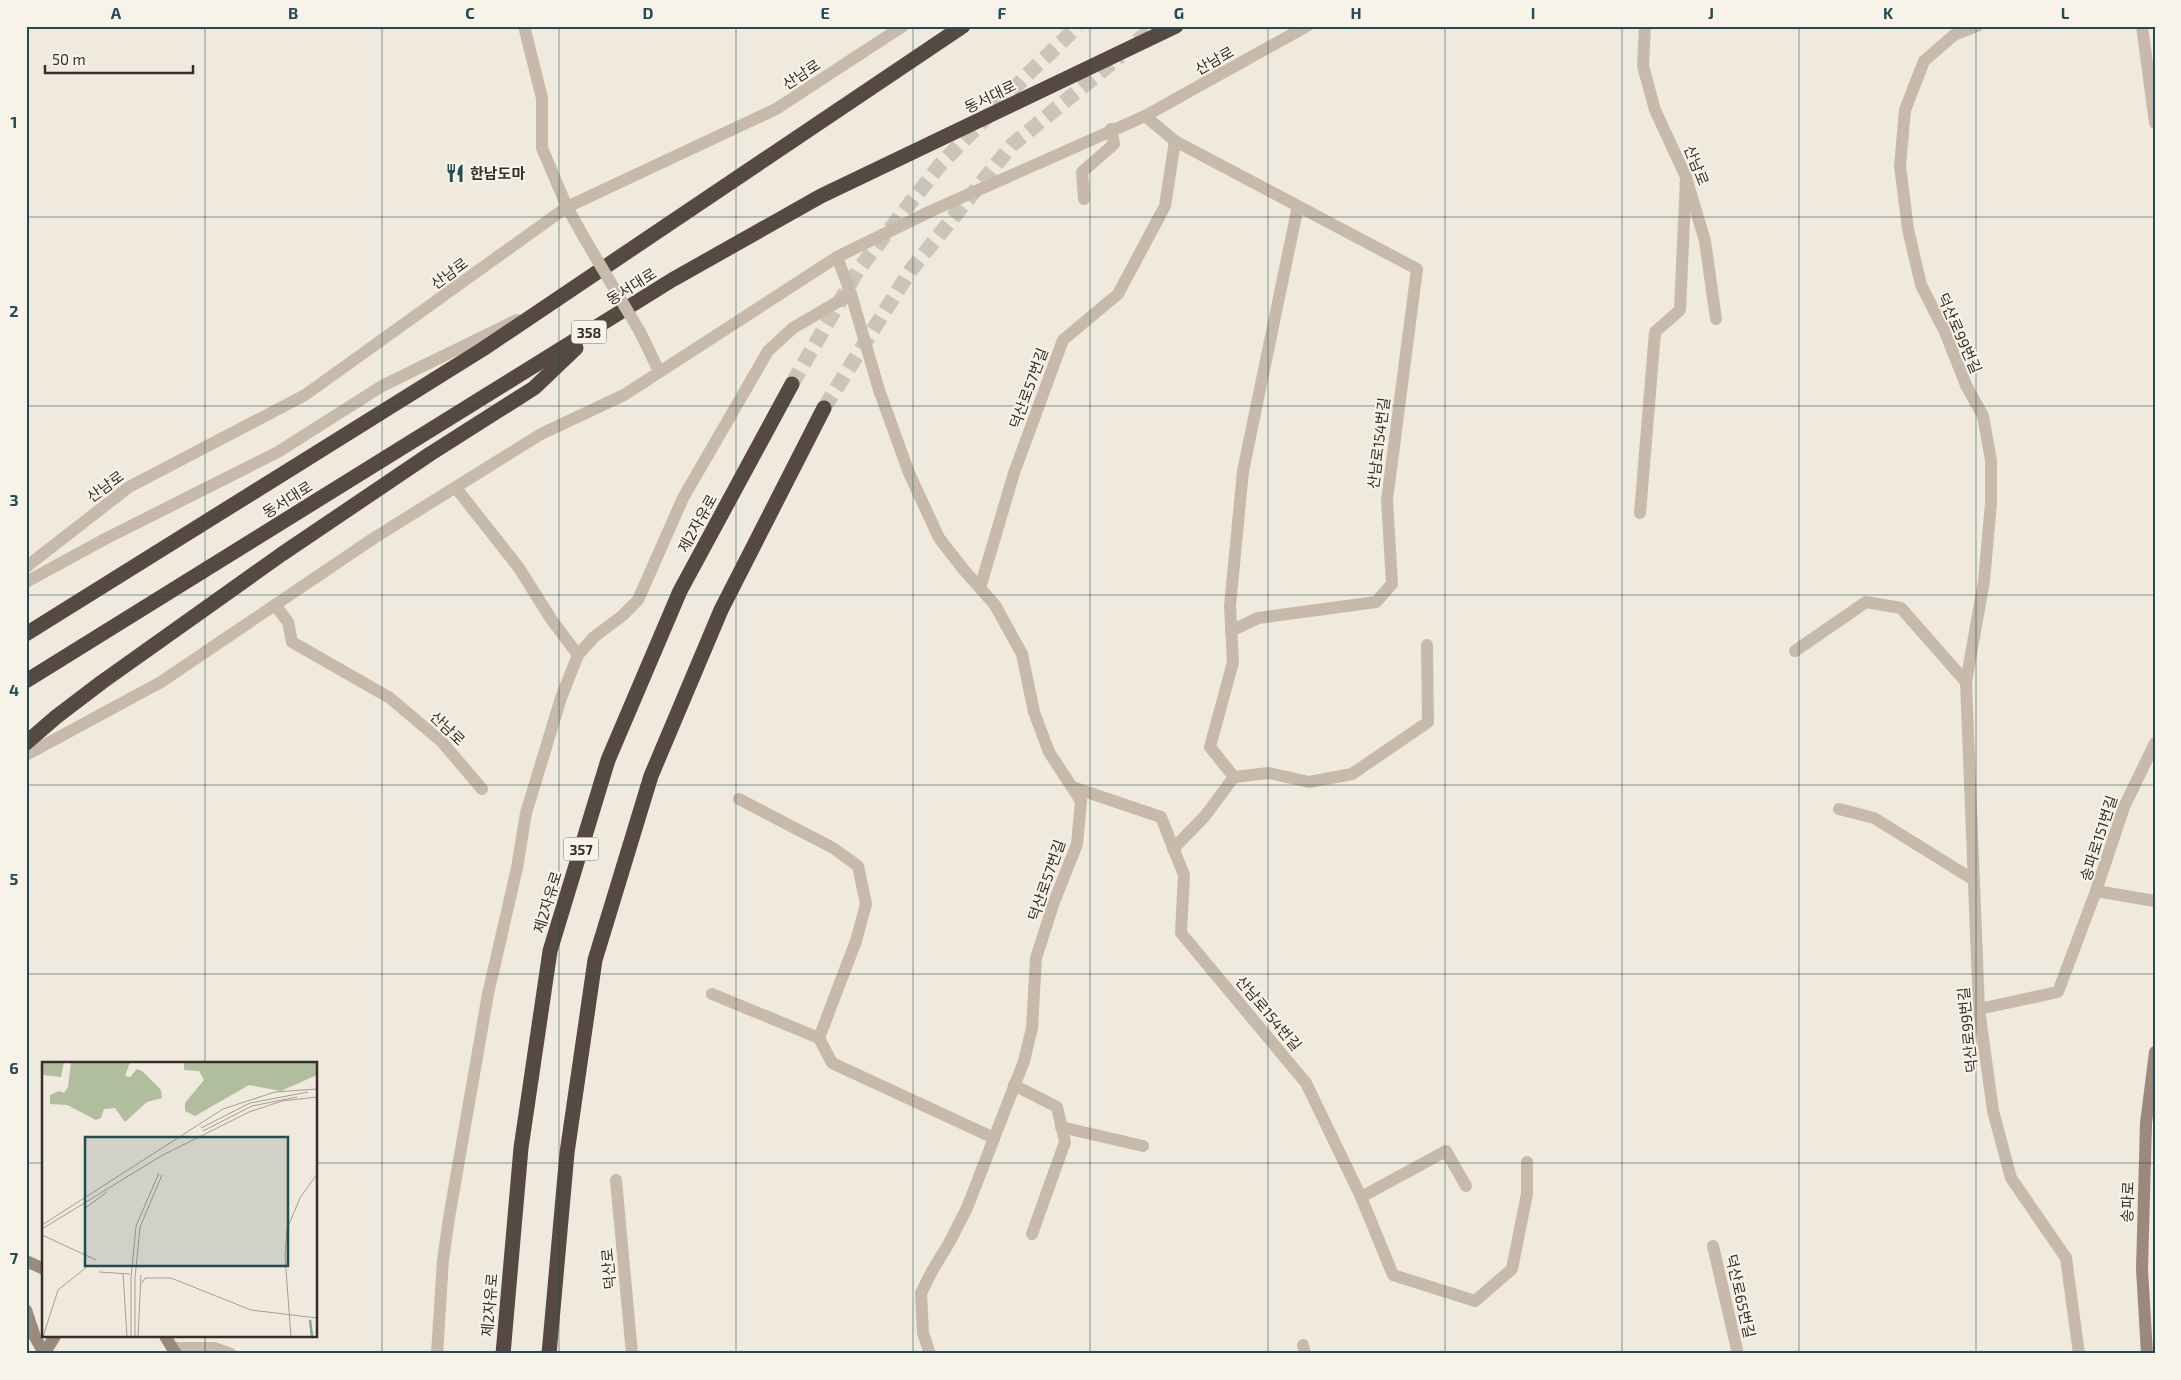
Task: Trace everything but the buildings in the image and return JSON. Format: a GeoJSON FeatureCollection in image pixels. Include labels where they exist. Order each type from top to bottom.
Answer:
{"type":"FeatureCollection","features":[{"type":"Feature","properties":{"kind":"highway","name":"동서대로"},"geometry":{"type":"LineString","coordinates":[[26,634],[483,349],[963,26]]}},
{"type":"Feature","properties":{"kind":"highway","name":"동서대로"},"geometry":{"type":"LineString","coordinates":[[26,681],[672,280],[822,196],[1176,26]]}},
{"type":"Feature","properties":{"kind":"highway"},"geometry":{"type":"LineString","coordinates":[[26,744],[56,717],[102,682],[282,554],[430,454],[534,388],[600,326]]}},
{"type":"Feature","properties":{"kind":"highway","name":"제2자유로"},"geometry":{"type":"LineString","coordinates":[[503,1354],[521,1148],[550,950],[608,760],[672,609],[792,384]]}},
{"type":"Feature","properties":{"kind":"highway"},"geometry":{"type":"LineString","coordinates":[[549,1354],[567,1153],[595,960],[650,776],[722,610],[824,408]]}},
{"type":"Feature","properties":{"kind":"street"},"geometry":{"type":"LineString","coordinates":[[524,26],[542,98],[542,148],[567,206],[640,332],[659,371]]}},
{"type":"Feature","properties":{"kind":"street","name":"산남로"},"geometry":{"type":"LineString","coordinates":[[26,567],[130,487],[305,395],[419,315],[567,206],[776,109],[903,26]]}},
{"type":"Feature","properties":{"kind":"street","name":"산남로"},"geometry":{"type":"LineString","coordinates":[[26,755],[161,682],[374,538],[541,434],[624,395],[837,257],[931,211],[1111,129],[1145,116],[1307,26]]}},
{"type":"Feature","properties":{"kind":"street","name":"산남로"},"geometry":{"type":"LineString","coordinates":[[1645,26],[1643,66],[1655,110],[1686,177],[1705,242],[1716,319]]}},
{"type":"Feature","properties":{"kind":"street","name":"덕산로99번길"},"geometry":{"type":"LineString","coordinates":[[1977,26],[1954,35],[1924,61],[1906,110],[1900,166],[1908,229],[1920,285],[1945,332],[1966,385],[1983,416],[1991,460],[1991,503],[1984,582],[1966,682],[1980,1009],[1993,1111],[2011,1178],[2066,1258],[2079,1354]]}},
{"type":"Feature","properties":{"kind":"street"},"geometry":{"type":"LineString","coordinates":[[2142,26],[2155,123]]}},
{"type":"Feature","properties":{"kind":"street","name":"산남로154번길"},"geometry":{"type":"LineString","coordinates":[[1145,116],[1175,142],[1417,269],[1387,500],[1392,584],[1376,602],[1258,618],[1231,630]]}},
{"type":"Feature","properties":{"kind":"street"},"geometry":{"type":"LineString","coordinates":[[1084,199],[1082,172],[1114,144],[1111,129]]}},
{"type":"Feature","properties":{"kind":"street","name":"덕산로57번길"},"geometry":{"type":"LineString","coordinates":[[980,588],[1014,473],[1063,340],[1118,294],[1165,206],[1175,142]]}},
{"type":"Feature","properties":{"kind":"street"},"geometry":{"type":"LineString","coordinates":[[1640,513],[1654,332],[1680,310],[1686,177]]}},
{"type":"Feature","properties":{"kind":"street"},"geometry":{"type":"LineString","coordinates":[[1234,777],[1210,747],[1234,662],[1230,606],[1243,471],[1298,206]]}},
{"type":"Feature","properties":{"kind":"street","name":"덕산로57번길"},"geometry":{"type":"LineString","coordinates":[[837,257],[851,294],[879,390],[909,473],[939,538],[995,605],[1022,654],[1034,712],[1049,752],[1081,800],[1077,844],[1054,902],[1036,958],[1032,1028],[1024,1061],[967,1208],[949,1244],[932,1271],[922,1294],[923,1333],[930,1354]]}},
{"type":"Feature","properties":{"kind":"street"},"geometry":{"type":"LineString","coordinates":[[437,1354],[443,1260],[488,994],[517,868],[526,813],[561,698],[578,655],[594,637],[622,616],[638,600],[683,498],[768,351],[793,328],[851,294]]}},
{"type":"Feature","properties":{"kind":"street"},"geometry":{"type":"LineString","coordinates":[[26,582],[105,539],[278,452],[382,386],[553,302]]}},
{"type":"Feature","properties":{"kind":"street"},"geometry":{"type":"LineString","coordinates":[[456,488],[519,568],[551,619],[578,655]]}},
{"type":"Feature","properties":{"kind":"street"},"geometry":{"type":"LineString","coordinates":[[1795,651],[1866,602],[1900,608],[1966,682]]}},
{"type":"Feature","properties":{"kind":"street","name":"산남로"},"geometry":{"type":"LineString","coordinates":[[275,605],[288,622],[292,642],[390,698],[442,742],[482,789]]}},
{"type":"Feature","properties":{"kind":"street"},"geometry":{"type":"LineString","coordinates":[[1173,849],[1205,816],[1234,777],[1269,773],[1309,782],[1352,774],[1428,722],[1427,645]]}},
{"type":"Feature","properties":{"kind":"street","name":"송파로151번길"},"geometry":{"type":"LineString","coordinates":[[2155,743],[2124,807],[2096,891],[2155,901]]}},
{"type":"Feature","properties":{"kind":"street","name":"산남로154번길"},"geometry":{"type":"LineString","coordinates":[[1072,787],[1161,816],[1184,875],[1181,933],[1306,1083],[1361,1197],[1394,1275],[1475,1301],[1512,1269],[1527,1194],[1527,1162]]}},
{"type":"Feature","properties":{"kind":"street"},"geometry":{"type":"LineString","coordinates":[[739,798],[833,848],[858,866],[866,904],[856,941],[819,1038]]}},
{"type":"Feature","properties":{"kind":"street"},"geometry":{"type":"LineString","coordinates":[[1839,809],[1874,818],[1974,880]]}},
{"type":"Feature","properties":{"kind":"street"},"geometry":{"type":"LineString","coordinates":[[1980,1009],[2058,992],[2096,891]]}},
{"type":"Feature","properties":{"kind":"street"},"geometry":{"type":"LineString","coordinates":[[712,994],[819,1038],[832,1063],[994,1138]]}},
{"type":"Feature","properties":{"kind":"street","name":"송파로"},"geometry":{"type":"LineString","coordinates":[[2147,1354],[2142,1269],[2146,1123],[2155,1052]]}},
{"type":"Feature","properties":{"kind":"street"},"geometry":{"type":"LineString","coordinates":[[1014,1085],[1057,1107],[1065,1142],[1032,1234]]}},
{"type":"Feature","properties":{"kind":"street"},"geometry":{"type":"LineString","coordinates":[[1061,1127],[1143,1146]]}},
{"type":"Feature","properties":{"kind":"street"},"geometry":{"type":"LineString","coordinates":[[1361,1197],[1446,1151],[1466,1186]]}},
{"type":"Feature","properties":{"kind":"street","name":"덕산로"},"geometry":{"type":"LineString","coordinates":[[616,1180],[632,1354]]}},
{"type":"Feature","properties":{"kind":"street","name":"덕산로65번길"},"geometry":{"type":"LineString","coordinates":[[1713,1246],[1738,1354]]}},
{"type":"Feature","properties":{"kind":"street"},"geometry":{"type":"LineString","coordinates":[[26,1261],[42,1268]]}},
{"type":"Feature","properties":{"kind":"street"},"geometry":{"type":"LineString","coordinates":[[26,1310],[35,1337],[44,1354]]}},
{"type":"Feature","properties":{"kind":"street"},"geometry":{"type":"LineString","coordinates":[[44,1354],[54,1338]]}},
{"type":"Feature","properties":{"kind":"street"},"geometry":{"type":"LineString","coordinates":[[166,1338],[175,1351],[216,1348],[231,1354]]}},
{"type":"Feature","properties":{"kind":"tunnel"},"geometry":{"type":"LineString","coordinates":[[792,384],[858,270],[940,165],[1026,76],[1078,26]]}},
{"type":"Feature","properties":{"kind":"tunnel"},"geometry":{"type":"LineString","coordinates":[[1137,41],[1156,26]]}},
{"type":"Feature","properties":{"kind":"tunnel"},"geometry":{"type":"LineString","coordinates":[[824,408],[910,271],[1012,145],[1120,56]]}},
{"type":"Feature","properties":{"kind":"place","name":"한남도마"},"geometry":{"type":"Point","coordinates":[455,173]}}]}
